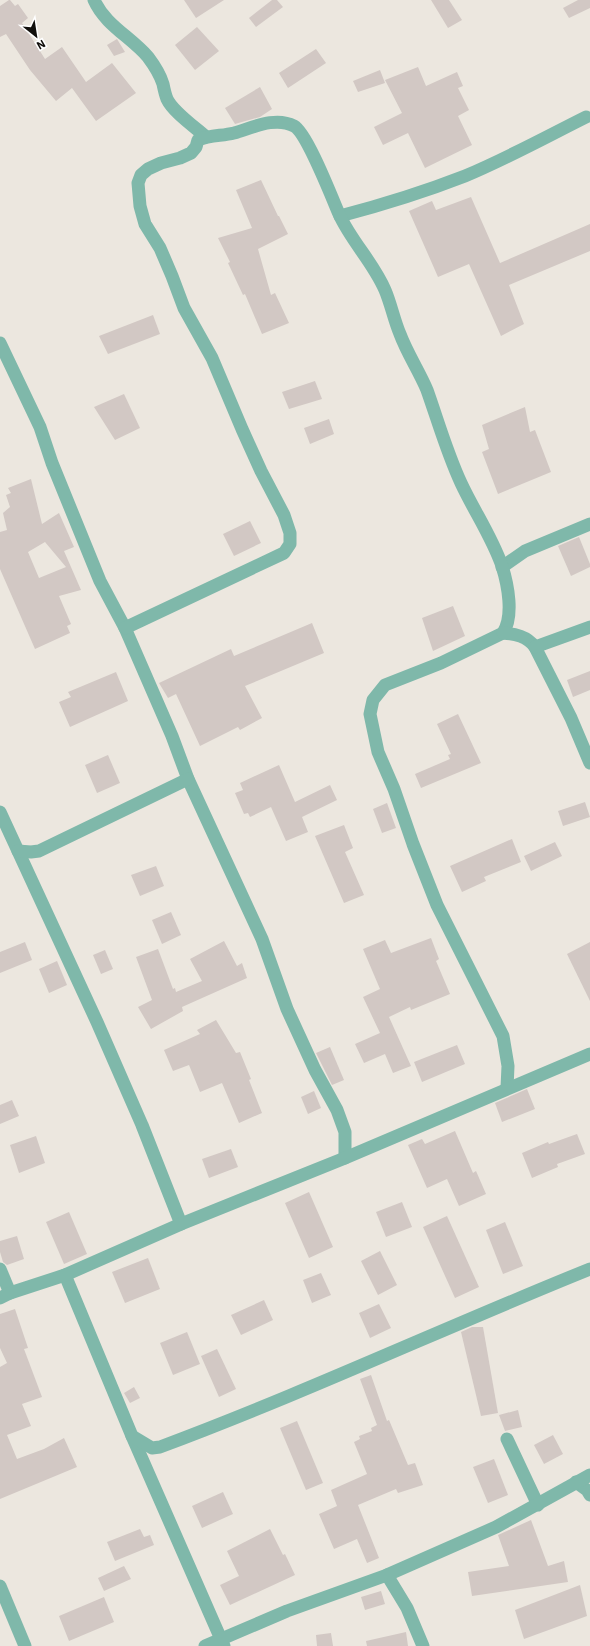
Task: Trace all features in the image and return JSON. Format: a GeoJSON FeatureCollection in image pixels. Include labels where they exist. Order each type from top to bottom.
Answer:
{"type":"FeatureCollection","features":[{"type":"Feature","properties":{"kind":"street"},"geometry":{"type":"LineString","coordinates":[[94,0],[102,15],[136,44],[148,58],[163,82],[167,99],[175,110],[206,137]]}},
{"type":"Feature","properties":{"kind":"street"},"geometry":{"type":"LineString","coordinates":[[340,216],[390,203],[465,176],[586,117]]}},
{"type":"Feature","properties":{"kind":"street"},"geometry":{"type":"LineString","coordinates":[[125,628],[284,553],[290,544],[290,532],[284,515],[261,471],[212,358],[184,308],[160,248],[145,224],[140,206],[138,183],[141,175],[148,169],[160,163],[180,158],[191,152],[196,148],[198,140],[206,137],[233,133],[251,126],[269,123],[281,123],[294,126],[301,132],[340,216],[375,270],[384,289],[399,332],[426,389],[441,434],[462,484],[482,521],[502,566],[510,614],[507,627],[503,633],[441,663],[385,685],[373,700],[370,714],[378,752],[394,789],[413,844],[437,905],[503,1036],[508,1066],[507,1088]]}},
{"type":"Feature","properties":{"kind":"street"},"geometry":{"type":"LineString","coordinates":[[0,343],[40,427],[69,507],[100,581],[125,628],[172,736],[188,779],[262,939],[287,1010],[346,1132],[345,1158]]}},
{"type":"Feature","properties":{"kind":"street"},"geometry":{"type":"LineString","coordinates":[[502,566],[525,551],[590,524]]}},
{"type":"Feature","properties":{"kind":"street"},"geometry":{"type":"LineString","coordinates":[[535,647],[590,627]]}},
{"type":"Feature","properties":{"kind":"street"},"geometry":{"type":"LineString","coordinates":[[503,633],[524,637],[535,647],[571,718],[590,763]]}},
{"type":"Feature","properties":{"kind":"street"},"geometry":{"type":"LineString","coordinates":[[18,851],[39,851],[188,779]]}},
{"type":"Feature","properties":{"kind":"street"},"geometry":{"type":"LineString","coordinates":[[0,812],[97,1022],[142,1125],[181,1224]]}},
{"type":"Feature","properties":{"kind":"street"},"geometry":{"type":"LineString","coordinates":[[0,1269],[5,1296],[65,1275],[181,1224],[345,1158],[584,1056],[590,1066]]}},
{"type":"Feature","properties":{"kind":"street"},"geometry":{"type":"LineString","coordinates":[[132,1436],[152,1448],[160,1447],[271,1403],[590,1269]]}},
{"type":"Feature","properties":{"kind":"street"},"geometry":{"type":"LineString","coordinates":[[65,1275],[132,1436],[195,1576],[223,1643]]}},
{"type":"Feature","properties":{"kind":"street"},"geometry":{"type":"LineString","coordinates":[[507,1439],[538,1505]]}},
{"type":"Feature","properties":{"kind":"street"},"geometry":{"type":"LineString","coordinates":[[205,1646],[223,1643],[287,1611],[388,1575],[496,1527],[590,1475]]}},
{"type":"Feature","properties":{"kind":"street"},"geometry":{"type":"LineString","coordinates":[[576,1482],[590,1495]]}},
{"type":"Feature","properties":{"kind":"street"},"geometry":{"type":"LineString","coordinates":[[388,1575],[407,1608],[423,1646]]}},
{"type":"Feature","properties":{"kind":"street"},"geometry":{"type":"LineString","coordinates":[[0,1586],[26,1646]]}},
{"type":"Feature","properties":{"kind":"building"},"geometry":{"type":"Polygon","coordinates":[[[9,0],[15,6],[18,4],[28,18],[22,23],[45,59],[62,47],[86,82],[112,63],[136,93],[96,121],[72,88],[56,101],[30,70],[6,34],[0,37],[0,6],[9,0]]]}},
{"type":"Feature","properties":{"kind":"building"},"geometry":{"type":"Polygon","coordinates":[[[184,0],[224,0],[196,18],[184,0]]]}},
{"type":"Feature","properties":{"kind":"building"},"geometry":{"type":"Polygon","coordinates":[[[272,0],[277,0],[283,7],[256,27],[249,18],[272,0]]]}},
{"type":"Feature","properties":{"kind":"building"},"geometry":{"type":"Polygon","coordinates":[[[431,0],[449,0],[462,20],[448,28],[431,0]]]}},
{"type":"Feature","properties":{"kind":"building"},"geometry":{"type":"Polygon","coordinates":[[[578,0],[590,0],[590,8],[569,18],[563,8],[578,0]]]}},
{"type":"Feature","properties":{"kind":"building"},"geometry":{"type":"Polygon","coordinates":[[[197,27],[219,51],[195,70],[175,45],[197,27]]]}},
{"type":"Feature","properties":{"kind":"building"},"geometry":{"type":"Polygon","coordinates":[[[117,39],[125,52],[114,56],[107,45],[117,39]]]}},
{"type":"Feature","properties":{"kind":"building"},"geometry":{"type":"Polygon","coordinates":[[[316,49],[326,63],[288,88],[279,73],[316,49]]]}},
{"type":"Feature","properties":{"kind":"building"},"geometry":{"type":"Polygon","coordinates":[[[418,67],[426,86],[457,72],[463,86],[458,88],[469,110],[458,116],[472,145],[425,168],[408,133],[383,145],[374,127],[402,113],[385,80],[418,67]]]}},
{"type":"Feature","properties":{"kind":"building"},"geometry":{"type":"Polygon","coordinates":[[[380,70],[385,83],[358,92],[353,81],[380,70]]]}},
{"type":"Feature","properties":{"kind":"building"},"geometry":{"type":"Polygon","coordinates":[[[260,87],[272,109],[260,117],[235,124],[225,108],[260,87]]]}},
{"type":"Feature","properties":{"kind":"building"},"geometry":{"type":"Polygon","coordinates":[[[261,180],[288,234],[258,249],[271,295],[275,293],[289,323],[262,334],[245,294],[243,295],[228,263],[230,262],[218,238],[252,228],[236,190],[261,180]]]}},
{"type":"Feature","properties":{"kind":"building"},"geometry":{"type":"Polygon","coordinates":[[[471,197],[500,263],[590,224],[590,251],[509,285],[524,324],[501,336],[469,264],[438,277],[409,211],[432,201],[436,210],[471,197]]]}},
{"type":"Feature","properties":{"kind":"building"},"geometry":{"type":"Polygon","coordinates":[[[153,315],[160,334],[108,354],[99,336],[153,315]]]}},
{"type":"Feature","properties":{"kind":"building"},"geometry":{"type":"Polygon","coordinates":[[[315,381],[322,399],[289,409],[282,392],[315,381]]]}},
{"type":"Feature","properties":{"kind":"building"},"geometry":{"type":"Polygon","coordinates":[[[124,394],[140,428],[115,440],[94,407],[124,394]]]}},
{"type":"Feature","properties":{"kind":"building"},"geometry":{"type":"Polygon","coordinates":[[[525,407],[530,432],[535,430],[551,472],[498,494],[482,452],[489,449],[482,425],[525,407]]]}},
{"type":"Feature","properties":{"kind":"building"},"geometry":{"type":"Polygon","coordinates":[[[329,419],[334,434],[310,444],[304,428],[329,419]]]}},
{"type":"Feature","properties":{"kind":"building"},"geometry":{"type":"Polygon","coordinates":[[[31,479],[42,524],[59,513],[74,547],[64,551],[81,590],[59,596],[71,624],[67,626],[70,633],[35,649],[0,569],[0,532],[7,530],[3,513],[10,507],[6,495],[11,493],[8,488],[31,479]],[[45,542],[28,552],[39,578],[66,567],[45,542]]]}},
{"type":"Feature","properties":{"kind":"building"},"geometry":{"type":"Polygon","coordinates":[[[250,521],[261,543],[234,556],[223,534],[250,521]]]}},
{"type":"Feature","properties":{"kind":"building"},"geometry":{"type":"Polygon","coordinates":[[[579,537],[590,567],[571,576],[558,546],[579,537]]]}},
{"type":"Feature","properties":{"kind":"building"},"geometry":{"type":"Polygon","coordinates":[[[453,606],[465,636],[433,651],[422,618],[453,606]]]}},
{"type":"Feature","properties":{"kind":"building"},"geometry":{"type":"Polygon","coordinates":[[[312,623],[324,653],[245,686],[262,718],[240,730],[238,727],[200,746],[176,694],[168,698],[159,683],[231,649],[234,656],[312,623]]]}},
{"type":"Feature","properties":{"kind":"building"},"geometry":{"type":"Polygon","coordinates":[[[590,671],[590,690],[573,697],[567,680],[590,671]]]}},
{"type":"Feature","properties":{"kind":"building"},"geometry":{"type":"Polygon","coordinates":[[[116,672],[128,701],[70,727],[59,702],[71,697],[68,692],[116,672]]]}},
{"type":"Feature","properties":{"kind":"building"},"geometry":{"type":"Polygon","coordinates":[[[458,714],[481,763],[421,788],[415,774],[450,759],[448,755],[451,754],[437,724],[458,714]]]}},
{"type":"Feature","properties":{"kind":"building"},"geometry":{"type":"Polygon","coordinates":[[[108,755],[120,783],[97,793],[85,765],[108,755]]]}},
{"type":"Feature","properties":{"kind":"building"},"geometry":{"type":"Polygon","coordinates":[[[279,765],[295,802],[330,785],[337,800],[302,817],[308,832],[286,841],[271,807],[250,817],[248,813],[244,814],[235,793],[243,790],[240,783],[279,765]]]}},
{"type":"Feature","properties":{"kind":"building"},"geometry":{"type":"Polygon","coordinates":[[[585,802],[590,817],[563,826],[558,811],[585,802]]]}},
{"type":"Feature","properties":{"kind":"building"},"geometry":{"type":"Polygon","coordinates":[[[387,803],[396,828],[382,833],[373,809],[387,803]]]}},
{"type":"Feature","properties":{"kind":"building"},"geometry":{"type":"Polygon","coordinates":[[[344,825],[353,848],[345,852],[364,895],[344,903],[315,836],[344,825]]]}},
{"type":"Feature","properties":{"kind":"building"},"geometry":{"type":"Polygon","coordinates":[[[512,839],[521,862],[484,877],[486,881],[462,892],[450,866],[512,839]]]}},
{"type":"Feature","properties":{"kind":"building"},"geometry":{"type":"Polygon","coordinates":[[[555,842],[562,856],[531,871],[524,856],[555,842]]]}},
{"type":"Feature","properties":{"kind":"building"},"geometry":{"type":"Polygon","coordinates":[[[156,866],[164,886],[140,896],[131,875],[156,866]]]}},
{"type":"Feature","properties":{"kind":"building"},"geometry":{"type":"Polygon","coordinates":[[[171,912],[181,935],[162,944],[152,920],[171,912]]]}},
{"type":"Feature","properties":{"kind":"building"},"geometry":{"type":"Polygon","coordinates":[[[431,938],[439,959],[436,961],[450,994],[411,1010],[410,1007],[389,1017],[411,1066],[393,1073],[385,1054],[364,1063],[355,1044],[380,1033],[363,997],[380,989],[363,949],[385,940],[391,953],[431,938]]]}},
{"type":"Feature","properties":{"kind":"building"},"geometry":{"type":"Polygon","coordinates":[[[224,941],[237,966],[242,963],[247,978],[182,1007],[183,1011],[151,1029],[138,1007],[152,1000],[136,957],[158,949],[173,989],[175,988],[176,992],[202,981],[190,959],[224,941]]]}},
{"type":"Feature","properties":{"kind":"building"},"geometry":{"type":"Polygon","coordinates":[[[25,942],[32,960],[0,973],[0,952],[25,942]]]}},
{"type":"Feature","properties":{"kind":"building"},"geometry":{"type":"Polygon","coordinates":[[[590,942],[590,1001],[567,954],[590,942]]]}},
{"type":"Feature","properties":{"kind":"building"},"geometry":{"type":"Polygon","coordinates":[[[105,950],[113,969],[101,974],[93,955],[105,950]]]}},
{"type":"Feature","properties":{"kind":"building"},"geometry":{"type":"Polygon","coordinates":[[[57,961],[67,985],[49,993],[39,969],[57,961]]]}},
{"type":"Feature","properties":{"kind":"building"},"geometry":{"type":"Polygon","coordinates":[[[216,1020],[236,1053],[240,1052],[262,1113],[239,1123],[222,1083],[200,1092],[189,1065],[173,1071],[164,1050],[200,1034],[197,1030],[216,1020]]]}},
{"type":"Feature","properties":{"kind":"building"},"geometry":{"type":"Polygon","coordinates":[[[457,1045],[465,1064],[422,1082],[414,1062],[457,1045]]]}},
{"type":"Feature","properties":{"kind":"building"},"geometry":{"type":"Polygon","coordinates":[[[330,1047],[344,1080],[332,1085],[316,1053],[330,1047]]]}},
{"type":"Feature","properties":{"kind":"building"},"geometry":{"type":"Polygon","coordinates":[[[527,1089],[535,1109],[502,1122],[495,1103],[527,1089]]]}},
{"type":"Feature","properties":{"kind":"building"},"geometry":{"type":"Polygon","coordinates":[[[314,1091],[321,1108],[308,1114],[301,1097],[314,1091]]]}},
{"type":"Feature","properties":{"kind":"building"},"geometry":{"type":"Polygon","coordinates":[[[12,1100],[19,1116],[0,1124],[0,1105],[12,1100]]]}},
{"type":"Feature","properties":{"kind":"building"},"geometry":{"type":"Polygon","coordinates":[[[455,1131],[473,1173],[476,1171],[486,1194],[459,1206],[447,1179],[427,1188],[408,1145],[422,1139],[425,1144],[455,1131]]]}},
{"type":"Feature","properties":{"kind":"building"},"geometry":{"type":"Polygon","coordinates":[[[577,1134],[585,1154],[557,1164],[558,1167],[532,1178],[522,1153],[548,1142],[549,1144],[577,1134]]]}},
{"type":"Feature","properties":{"kind":"building"},"geometry":{"type":"Polygon","coordinates":[[[36,1136],[45,1163],[19,1173],[10,1145],[36,1136]]]}},
{"type":"Feature","properties":{"kind":"building"},"geometry":{"type":"Polygon","coordinates":[[[231,1149],[238,1167],[209,1178],[202,1159],[231,1149]]]}},
{"type":"Feature","properties":{"kind":"building"},"geometry":{"type":"Polygon","coordinates":[[[309,1192],[333,1247],[309,1258],[285,1203],[309,1192]]]}},
{"type":"Feature","properties":{"kind":"building"},"geometry":{"type":"Polygon","coordinates":[[[402,1202],[412,1227],[386,1237],[376,1212],[402,1202]]]}},
{"type":"Feature","properties":{"kind":"building"},"geometry":{"type":"Polygon","coordinates":[[[69,1212],[87,1254],[64,1264],[46,1222],[69,1212]]]}},
{"type":"Feature","properties":{"kind":"building"},"geometry":{"type":"Polygon","coordinates":[[[447,1216],[479,1287],[455,1298],[423,1227],[447,1216]]]}},
{"type":"Feature","properties":{"kind":"building"},"geometry":{"type":"Polygon","coordinates":[[[505,1222],[523,1266],[503,1274],[486,1230],[505,1222]]]}},
{"type":"Feature","properties":{"kind":"building"},"geometry":{"type":"Polygon","coordinates":[[[17,1236],[24,1259],[7,1265],[3,1262],[0,1252],[0,1241],[17,1236]]]}},
{"type":"Feature","properties":{"kind":"building"},"geometry":{"type":"Polygon","coordinates":[[[380,1251],[397,1285],[378,1295],[361,1261],[380,1251]]]}},
{"type":"Feature","properties":{"kind":"building"},"geometry":{"type":"Polygon","coordinates":[[[148,1258],[160,1289],[125,1303],[112,1272],[148,1258]]]}},
{"type":"Feature","properties":{"kind":"building"},"geometry":{"type":"Polygon","coordinates":[[[321,1273],[331,1295],[312,1303],[303,1280],[321,1273]]]}},
{"type":"Feature","properties":{"kind":"building"},"geometry":{"type":"Polygon","coordinates":[[[264,1300],[273,1320],[241,1335],[231,1315],[264,1300]]]}},
{"type":"Feature","properties":{"kind":"building"},"geometry":{"type":"Polygon","coordinates":[[[379,1304],[391,1328],[370,1338],[359,1313],[379,1304]]]}},
{"type":"Feature","properties":{"kind":"building"},"geometry":{"type":"Polygon","coordinates":[[[15,1309],[28,1348],[24,1349],[42,1397],[22,1404],[31,1426],[7,1435],[17,1459],[44,1449],[64,1438],[77,1467],[0,1499],[0,1367],[7,1363],[0,1348],[0,1314],[15,1309]]]}},
{"type":"Feature","properties":{"kind":"building"},"geometry":{"type":"Polygon","coordinates":[[[472,1327],[483,1327],[498,1413],[481,1416],[461,1332],[472,1327]]]}},
{"type":"Feature","properties":{"kind":"building"},"geometry":{"type":"Polygon","coordinates":[[[187,1332],[200,1364],[173,1375],[160,1343],[187,1332]]]}},
{"type":"Feature","properties":{"kind":"building"},"geometry":{"type":"Polygon","coordinates":[[[217,1349],[236,1389],[219,1397],[201,1356],[217,1349]]]}},
{"type":"Feature","properties":{"kind":"building"},"geometry":{"type":"Polygon","coordinates":[[[371,1375],[387,1421],[389,1420],[408,1465],[415,1463],[423,1485],[398,1493],[396,1489],[358,1505],[379,1558],[367,1563],[357,1539],[334,1549],[319,1514],[337,1506],[331,1490],[367,1474],[354,1442],[360,1439],[359,1436],[372,1431],[371,1428],[377,1425],[360,1379],[371,1375]]]}},
{"type":"Feature","properties":{"kind":"building"},"geometry":{"type":"Polygon","coordinates":[[[134,1387],[140,1398],[130,1403],[124,1393],[134,1387]]]}},
{"type":"Feature","properties":{"kind":"building"},"geometry":{"type":"Polygon","coordinates":[[[518,1410],[522,1427],[505,1431],[499,1415],[518,1410]]]}},
{"type":"Feature","properties":{"kind":"building"},"geometry":{"type":"Polygon","coordinates":[[[297,1421],[323,1483],[306,1490],[280,1428],[297,1421]]]}},
{"type":"Feature","properties":{"kind":"building"},"geometry":{"type":"Polygon","coordinates":[[[553,1435],[563,1454],[544,1464],[534,1445],[553,1435]]]}},
{"type":"Feature","properties":{"kind":"building"},"geometry":{"type":"Polygon","coordinates":[[[494,1459],[508,1495],[488,1503],[473,1467],[494,1459]]]}},
{"type":"Feature","properties":{"kind":"building"},"geometry":{"type":"Polygon","coordinates":[[[223,1492],[233,1514],[202,1528],[192,1506],[223,1492]]]}},
{"type":"Feature","properties":{"kind":"building"},"geometry":{"type":"Polygon","coordinates":[[[531,1520],[548,1566],[564,1561],[568,1582],[472,1596],[468,1572],[509,1566],[498,1535],[531,1520]]]}},
{"type":"Feature","properties":{"kind":"building"},"geometry":{"type":"Polygon","coordinates":[[[140,1529],[144,1537],[150,1535],[154,1545],[115,1561],[107,1542],[140,1529]]]}},
{"type":"Feature","properties":{"kind":"building"},"geometry":{"type":"Polygon","coordinates":[[[270,1529],[283,1555],[285,1554],[295,1575],[230,1605],[220,1585],[239,1576],[227,1551],[270,1529]]]}},
{"type":"Feature","properties":{"kind":"building"},"geometry":{"type":"Polygon","coordinates":[[[124,1566],[131,1579],[104,1591],[98,1578],[124,1566]]]}},
{"type":"Feature","properties":{"kind":"building"},"geometry":{"type":"Polygon","coordinates":[[[580,1585],[587,1616],[524,1639],[515,1610],[580,1585]]]}},
{"type":"Feature","properties":{"kind":"building"},"geometry":{"type":"Polygon","coordinates":[[[381,1591],[385,1604],[365,1610],[361,1597],[381,1591]]]}},
{"type":"Feature","properties":{"kind":"building"},"geometry":{"type":"Polygon","coordinates":[[[104,1597],[114,1622],[69,1641],[59,1616],[104,1597]]]}},
{"type":"Feature","properties":{"kind":"building"},"geometry":{"type":"Polygon","coordinates":[[[406,1632],[408,1646],[367,1646],[366,1641],[406,1632]]]}},
{"type":"Feature","properties":{"kind":"building"},"geometry":{"type":"Polygon","coordinates":[[[331,1633],[333,1646],[317,1646],[316,1635],[331,1633]]]}}]}
